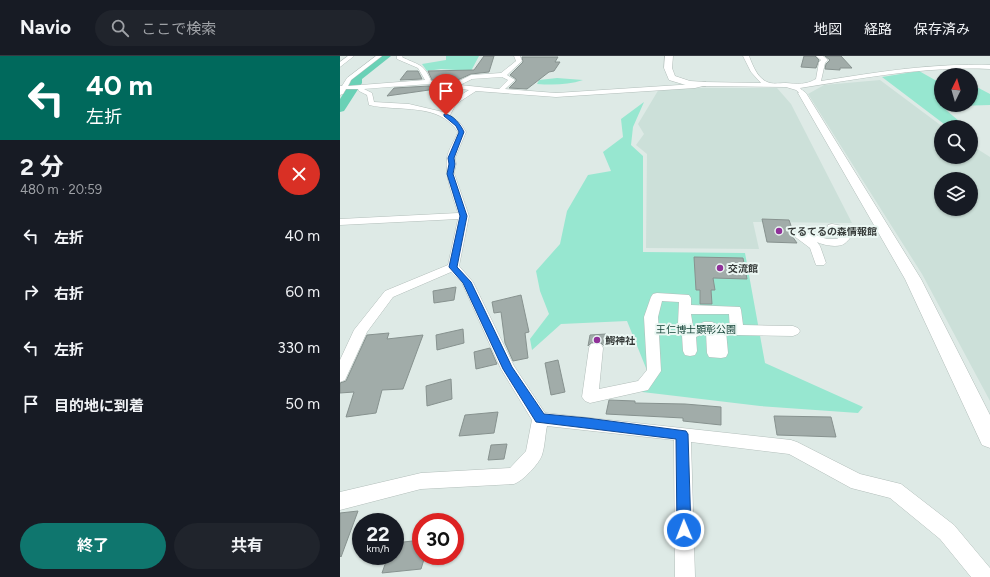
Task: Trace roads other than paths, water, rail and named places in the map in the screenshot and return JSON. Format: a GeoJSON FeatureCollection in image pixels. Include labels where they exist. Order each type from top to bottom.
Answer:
{"type":"FeatureCollection","features":[{"type":"Feature","properties":{"kind":"street"},"geometry":{"type":"LineString","coordinates":[[340,65],[351,56]]}},
{"type":"Feature","properties":{"kind":"street"},"geometry":{"type":"LineString","coordinates":[[340,94],[342,88],[349,79],[379,56]]}},
{"type":"Feature","properties":{"kind":"street"},"geometry":{"type":"LineString","coordinates":[[400,56],[399,58],[404,61],[421,67],[429,82]]}},
{"type":"Feature","properties":{"kind":"street"},"geometry":{"type":"LineString","coordinates":[[503,75],[520,61],[517,56]]}},
{"type":"Feature","properties":{"kind":"street"},"geometry":{"type":"LineString","coordinates":[[668,56],[668,68],[672,78],[689,83],[767,84],[803,88],[909,70],[965,66],[988,68]]}},
{"type":"Feature","properties":{"kind":"street"},"geometry":{"type":"LineString","coordinates":[[746,56],[752,72],[756,77],[767,84]]}},
{"type":"Feature","properties":{"kind":"street"},"geometry":{"type":"LineString","coordinates":[[803,88],[819,80],[822,62],[825,60],[819,56]]}},
{"type":"Feature","properties":{"kind":"street"},"geometry":{"type":"LineString","coordinates":[[971,60],[988,68]]}},
{"type":"Feature","properties":{"kind":"street"},"geometry":{"type":"LineString","coordinates":[[453,86],[471,77],[503,75],[512,80],[500,91]]}},
{"type":"Feature","properties":{"kind":"street"},"geometry":{"type":"LineString","coordinates":[[342,88],[429,82],[475,89],[556,95],[695,86],[703,84]]}},
{"type":"Feature","properties":{"kind":"street"},"geometry":{"type":"LineString","coordinates":[[361,87],[361,90],[370,94],[371,104],[409,106],[446,115],[462,132],[451,158],[452,164],[450,174],[464,216],[453,267]]}},
{"type":"Feature","properties":{"kind":"street"},"geometry":{"type":"LineString","coordinates":[[803,88],[913,279],[990,438]]}},
{"type":"Feature","properties":{"kind":"street"},"geometry":{"type":"LineString","coordinates":[[446,115],[447,111],[456,101],[475,89]]}},
{"type":"Feature","properties":{"kind":"street"},"geometry":{"type":"LineString","coordinates":[[340,222],[464,216]]}},
{"type":"Feature","properties":{"kind":"street"},"geometry":{"type":"LineString","coordinates":[[820,263],[815,246],[799,236],[811,236],[825,242],[840,242],[848,234],[838,228],[832,228],[831,232]]}},
{"type":"Feature","properties":{"kind":"street"},"geometry":{"type":"LineString","coordinates":[[340,376],[361,330],[389,294],[453,267]]}},
{"type":"Feature","properties":{"kind":"street"},"geometry":{"type":"LineString","coordinates":[[340,501],[422,481],[514,476],[534,454],[540,419],[508,369],[467,282],[453,267]]}},
{"type":"Feature","properties":{"kind":"street"},"geometry":{"type":"LineString","coordinates":[[596,348],[590,397],[643,386],[654,371],[651,317],[657,297],[685,298],[685,324],[689,335],[690,351]]}},
{"type":"Feature","properties":{"kind":"street"},"geometry":{"type":"LineString","coordinates":[[685,309],[734,310],[737,330],[793,331]]}},
{"type":"Feature","properties":{"kind":"street"},"geometry":{"type":"LineString","coordinates":[[689,335],[704,327],[712,327],[714,353],[721,354],[719,331]]}},
{"type":"Feature","properties":{"kind":"street"},"geometry":{"type":"LineString","coordinates":[[540,419],[588,417],[682,434],[791,447],[857,482],[895,490],[947,532],[984,577]]}},
{"type":"Feature","properties":{"kind":"street"},"geometry":{"type":"LineString","coordinates":[[682,434],[685,577]]}},
{"type":"Feature","properties":{"kind":"waterway"},"geometry":{"type":"LineString","coordinates":[[340,108],[356,83],[356,78],[386,56]]}},
{"type":"Feature","properties":{"kind":"place","name":"てるてるの森情報館"},"geometry":{"type":"Point","coordinates":[779,231]}},
{"type":"Feature","properties":{"kind":"place","name":"交流館"},"geometry":{"type":"Point","coordinates":[720,268]}},
{"type":"Feature","properties":{"kind":"place","name":"鰐神社"},"geometry":{"type":"Point","coordinates":[597,340]}},
{"type":"Feature","properties":{"kind":"park label","name":"王仁博士顕彰公園"},"geometry":{"type":"Point","coordinates":[696,329]}}]}
